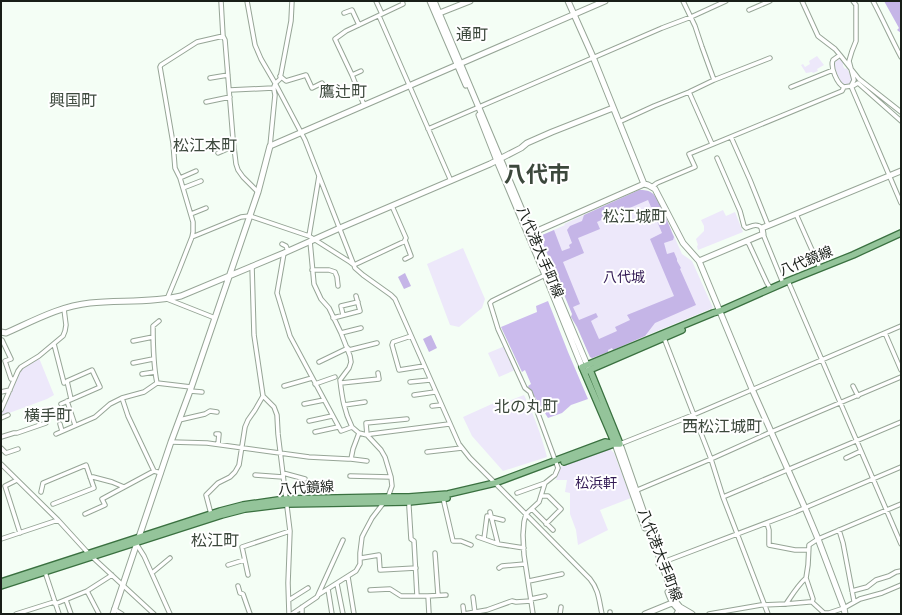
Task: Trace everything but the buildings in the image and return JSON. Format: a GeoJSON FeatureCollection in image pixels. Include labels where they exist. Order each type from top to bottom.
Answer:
{"type":"FeatureCollection","features":[{"type":"Feature","properties":{"kind":"main road","name":"八代鏡線"},"geometry":{"type":"LineString","coordinates":[[586,369],[901,233]]}},
{"type":"Feature","properties":{"kind":"main road","name":"八代鏡線"},"geometry":{"type":"LineString","coordinates":[[586,369],[664,338],[715,315],[720,311]]}},
{"type":"Feature","properties":{"kind":"main road"},"geometry":{"type":"LineString","coordinates":[[586,369],[617,444]]}},
{"type":"Feature","properties":{"kind":"main road","name":"八代鏡線"},"geometry":{"type":"LineString","coordinates":[[386,499],[410,502],[443,498],[478,491],[556,463],[617,444]]}},
{"type":"Feature","properties":{"kind":"main road","name":"八代鏡線"},"geometry":{"type":"LineString","coordinates":[[137,541],[211,514],[243,505],[409,498],[448,494],[496,485]]}},
{"type":"Feature","properties":{"kind":"main road","name":"八代鏡線"},"geometry":{"type":"LineString","coordinates":[[1,582],[222,515],[245,509],[286,502]]}},
{"type":"Feature","properties":{"kind":"main road","name":"八代鏡線"},"geometry":{"type":"LineString","coordinates":[[1,586],[91,555]]}},
{"type":"Feature","properties":{"kind":"street"},"geometry":{"type":"LineString","coordinates":[[221,1],[223,36],[225,40],[236,164],[243,177],[258,192]]}},
{"type":"Feature","properties":{"kind":"street"},"geometry":{"type":"LineString","coordinates":[[247,1],[255,45],[261,59],[302,132],[355,268],[395,299],[441,405],[462,448],[496,485],[590,579],[598,592],[602,614]]}},
{"type":"Feature","properties":{"kind":"street"},"geometry":{"type":"LineString","coordinates":[[122,614],[114,612],[122,585],[258,192],[270,146],[275,95],[273,88],[275,83],[280,79],[284,50],[291,21],[292,1]]}},
{"type":"Feature","properties":{"kind":"street"},"geometry":{"type":"LineString","coordinates":[[376,1],[380,15],[409,85],[451,181]]}},
{"type":"Feature","properties":{"kind":"street"},"geometry":{"type":"LineString","coordinates":[[364,105],[335,39],[346,31],[403,4],[402,1]]}},
{"type":"Feature","properties":{"kind":"street","name":"八代港大手町線"},"geometry":{"type":"LineString","coordinates":[[430,1],[438,14]]}},
{"type":"Feature","properties":{"kind":"street","name":"八代港大手町線"},"geometry":{"type":"LineString","coordinates":[[434,1],[438,14],[478,107],[498,160],[586,369]]}},
{"type":"Feature","properties":{"kind":"street"},"geometry":{"type":"LineString","coordinates":[[438,14],[470,1]]}},
{"type":"Feature","properties":{"kind":"street"},"geometry":{"type":"LineString","coordinates":[[568,1],[593,57],[644,184]]}},
{"type":"Feature","properties":{"kind":"street"},"geometry":{"type":"LineString","coordinates":[[270,146],[605,1]]}},
{"type":"Feature","properties":{"kind":"street"},"geometry":{"type":"LineString","coordinates":[[683,1],[691,17],[714,80]]}},
{"type":"Feature","properties":{"kind":"street"},"geometry":{"type":"LineString","coordinates":[[428,129],[726,1]]}},
{"type":"Feature","properties":{"kind":"street"},"geometry":{"type":"LineString","coordinates":[[749,10],[770,1]]}},
{"type":"Feature","properties":{"kind":"street"},"geometry":{"type":"LineString","coordinates":[[802,1],[818,36],[835,48],[859,79],[901,112]]}},
{"type":"Feature","properties":{"kind":"street"},"geometry":{"type":"LineString","coordinates":[[851,86],[854,80],[850,62],[856,41],[856,5],[853,1]]}},
{"type":"Feature","properties":{"kind":"street"},"geometry":{"type":"LineString","coordinates":[[873,1],[887,27],[890,38],[901,56]]}},
{"type":"Feature","properties":{"kind":"street"},"geometry":{"type":"LineString","coordinates":[[344,13],[352,10],[359,25]]}},
{"type":"Feature","properties":{"kind":"street"},"geometry":{"type":"LineString","coordinates":[[167,299],[192,237],[193,222],[180,178],[175,168],[160,67],[197,42],[223,36]]}},
{"type":"Feature","properties":{"kind":"street"},"geometry":{"type":"LineString","coordinates":[[840,55],[833,60],[832,66],[840,86],[844,88]]}},
{"type":"Feature","properties":{"kind":"street"},"geometry":{"type":"LineString","coordinates":[[619,122],[714,80],[770,58]]}},
{"type":"Feature","properties":{"kind":"street"},"geometry":{"type":"LineString","coordinates":[[791,87],[833,70]]}},
{"type":"Feature","properties":{"kind":"street"},"geometry":{"type":"LineString","coordinates":[[352,75],[362,71]]}},
{"type":"Feature","properties":{"kind":"street"},"geometry":{"type":"LineString","coordinates":[[210,78],[228,75]]}},
{"type":"Feature","properties":{"kind":"street"},"geometry":{"type":"LineString","coordinates":[[280,76],[286,81],[306,75],[312,88],[322,83]]}},
{"type":"Feature","properties":{"kind":"street"},"geometry":{"type":"LineString","coordinates":[[653,186],[695,167],[689,154],[858,83],[901,121]]}},
{"type":"Feature","properties":{"kind":"street"},"geometry":{"type":"LineString","coordinates":[[851,86],[901,203]]}},
{"type":"Feature","properties":{"kind":"street"},"geometry":{"type":"LineString","coordinates":[[230,90],[273,88]]}},
{"type":"Feature","properties":{"kind":"street"},"geometry":{"type":"LineString","coordinates":[[689,92],[712,144]]}},
{"type":"Feature","properties":{"kind":"street"},"geometry":{"type":"LineString","coordinates":[[206,102],[230,97]]}},
{"type":"Feature","properties":{"kind":"street"},"geometry":{"type":"LineString","coordinates":[[14,380],[11,379],[5,361],[11,359],[1,341],[4,332],[64,308],[89,304],[167,299],[181,296],[286,252],[311,239],[451,181],[498,160],[521,148],[527,143],[552,132],[613,108]]}},
{"type":"Feature","properties":{"kind":"street"},"geometry":{"type":"LineString","coordinates":[[731,136],[768,225]]}},
{"type":"Feature","properties":{"kind":"street"},"geometry":{"type":"LineString","coordinates":[[218,154],[234,146]]}},
{"type":"Feature","properties":{"kind":"street"},"geometry":{"type":"LineString","coordinates":[[717,158],[740,211],[744,226],[746,228],[756,224],[759,225],[762,231],[822,360],[901,544]]}},
{"type":"Feature","properties":{"kind":"street"},"geometry":{"type":"LineString","coordinates":[[699,261],[746,241],[762,231],[768,225],[901,170]]}},
{"type":"Feature","properties":{"kind":"street"},"geometry":{"type":"LineString","coordinates":[[180,178],[196,171]]}},
{"type":"Feature","properties":{"kind":"street"},"geometry":{"type":"LineString","coordinates":[[319,176],[311,239],[312,270],[314,284],[321,299],[329,308],[348,349],[351,362],[349,368],[340,380],[344,405],[352,427],[359,433],[367,435],[450,424]]}},
{"type":"Feature","properties":{"kind":"street"},"geometry":{"type":"LineString","coordinates":[[183,188],[201,181]]}},
{"type":"Feature","properties":{"kind":"street"},"geometry":{"type":"LineString","coordinates":[[530,234],[644,184],[653,186],[683,243],[699,261],[752,389],[818,539],[844,608],[844,614]]}},
{"type":"Feature","properties":{"kind":"street"},"geometry":{"type":"LineString","coordinates":[[392,206],[406,238],[405,240],[411,256],[405,259]]}},
{"type":"Feature","properties":{"kind":"street"},"geometry":{"type":"LineString","coordinates":[[191,214],[206,208]]}},
{"type":"Feature","properties":{"kind":"street"},"geometry":{"type":"LineString","coordinates":[[796,214],[820,268]]}},
{"type":"Feature","properties":{"kind":"street"},"geometry":{"type":"LineString","coordinates":[[192,237],[241,217],[250,216],[311,239],[354,265]]}},
{"type":"Feature","properties":{"kind":"street","name":"八代港大手町線"},"geometry":{"type":"LineString","coordinates":[[530,234],[545,275],[586,369]]}},
{"type":"Feature","properties":{"kind":"street"},"geometry":{"type":"LineString","coordinates":[[354,265],[405,240]]}},
{"type":"Feature","properties":{"kind":"street"},"geometry":{"type":"LineString","coordinates":[[746,241],[749,244],[767,283],[771,288]]}},
{"type":"Feature","properties":{"kind":"street"},"geometry":{"type":"LineString","coordinates":[[282,244],[286,246],[286,252],[277,293],[290,336],[338,427],[341,431],[352,427]]}},
{"type":"Feature","properties":{"kind":"street"},"geometry":{"type":"LineString","coordinates":[[252,266],[254,335],[263,396],[274,407],[277,415],[280,453],[290,531],[288,583],[291,614],[356,571],[360,564],[362,537],[372,518],[386,499],[392,486],[391,477],[384,457],[381,450],[367,435],[366,423],[407,419]]}},
{"type":"Feature","properties":{"kind":"street"},"geometry":{"type":"LineString","coordinates":[[312,270],[329,270],[334,272],[337,277],[338,286]]}},
{"type":"Feature","properties":{"kind":"street"},"geometry":{"type":"LineString","coordinates":[[517,493],[545,483],[555,475],[558,468],[530,392],[525,388],[498,329],[490,303],[545,275]]}},
{"type":"Feature","properties":{"kind":"street"},"geometry":{"type":"LineString","coordinates":[[333,318],[360,311],[356,296]]}},
{"type":"Feature","properties":{"kind":"street"},"geometry":{"type":"LineString","coordinates":[[167,299],[215,318]]}},
{"type":"Feature","properties":{"kind":"street"},"geometry":{"type":"LineString","coordinates":[[343,315],[341,306],[358,302]]}},
{"type":"Feature","properties":{"kind":"street"},"geometry":{"type":"LineString","coordinates":[[1,410],[21,367],[39,356],[63,336],[66,325],[64,308]]}},
{"type":"Feature","properties":{"kind":"street"},"geometry":{"type":"LineString","coordinates":[[157,383],[153,359],[153,326],[159,321]]}},
{"type":"Feature","properties":{"kind":"street"},"geometry":{"type":"LineString","coordinates":[[617,444],[693,415],[901,326]]}},
{"type":"Feature","properties":{"kind":"street"},"geometry":{"type":"LineString","coordinates":[[341,333],[361,328]]}},
{"type":"Feature","properties":{"kind":"street"},"geometry":{"type":"LineString","coordinates":[[885,333],[901,370]]}},
{"type":"Feature","properties":{"kind":"street"},"geometry":{"type":"LineString","coordinates":[[411,336],[393,342],[392,345],[399,370],[424,366]]}},
{"type":"Feature","properties":{"kind":"street"},"geometry":{"type":"LineString","coordinates":[[133,341],[153,337]]}},
{"type":"Feature","properties":{"kind":"street"},"geometry":{"type":"LineString","coordinates":[[664,338],[711,459],[723,497],[768,614]]}},
{"type":"Feature","properties":{"kind":"street"},"geometry":{"type":"LineString","coordinates":[[319,362],[348,349],[377,343]]}},
{"type":"Feature","properties":{"kind":"street"},"geometry":{"type":"LineString","coordinates":[[54,344],[64,383]]}},
{"type":"Feature","properties":{"kind":"street"},"geometry":{"type":"LineString","coordinates":[[133,363],[153,359]]}},
{"type":"Feature","properties":{"kind":"street"},"geometry":{"type":"LineString","coordinates":[[61,404],[69,400],[100,387],[92,370],[67,381],[69,400],[75,425]]}},
{"type":"Feature","properties":{"kind":"street"},"geometry":{"type":"LineString","coordinates":[[142,374],[154,372]]}},
{"type":"Feature","properties":{"kind":"street"},"geometry":{"type":"LineString","coordinates":[[341,383],[379,379],[378,373]]}},
{"type":"Feature","properties":{"kind":"street"},"geometry":{"type":"LineString","coordinates":[[315,384],[335,377]]}},
{"type":"Feature","properties":{"kind":"street"},"geometry":{"type":"LineString","coordinates":[[634,491],[901,377]]}},
{"type":"Feature","properties":{"kind":"street"},"geometry":{"type":"LineString","coordinates":[[284,386],[312,378]]}},
{"type":"Feature","properties":{"kind":"street"},"geometry":{"type":"LineString","coordinates":[[410,382],[430,380]]}},
{"type":"Feature","properties":{"kind":"street"},"geometry":{"type":"LineString","coordinates":[[56,434],[95,417],[110,404],[122,398],[144,392],[157,383],[202,392]]}},
{"type":"Feature","properties":{"kind":"street"},"geometry":{"type":"LineString","coordinates":[[853,386],[858,396]]}},
{"type":"Feature","properties":{"kind":"street"},"geometry":{"type":"LineString","coordinates":[[1,392],[10,390]]}},
{"type":"Feature","properties":{"kind":"street"},"geometry":{"type":"LineString","coordinates":[[414,395],[436,392]]}},
{"type":"Feature","properties":{"kind":"street"},"geometry":{"type":"LineString","coordinates":[[211,514],[206,495],[235,472],[239,465],[245,427],[263,396]]}},
{"type":"Feature","properties":{"kind":"street"},"geometry":{"type":"LineString","coordinates":[[122,398],[128,416],[154,471]]}},
{"type":"Feature","properties":{"kind":"street"},"geometry":{"type":"LineString","coordinates":[[304,404],[324,400]]}},
{"type":"Feature","properties":{"kind":"street"},"geometry":{"type":"LineString","coordinates":[[344,405],[365,402]]}},
{"type":"Feature","properties":{"kind":"street"},"geometry":{"type":"LineString","coordinates":[[432,406],[441,405]]}},
{"type":"Feature","properties":{"kind":"street"},"geometry":{"type":"LineString","coordinates":[[179,420],[205,414],[210,411],[217,412]]}},
{"type":"Feature","properties":{"kind":"street"},"geometry":{"type":"LineString","coordinates":[[1,418],[8,415]]}},
{"type":"Feature","properties":{"kind":"street"},"geometry":{"type":"LineString","coordinates":[[309,421],[332,416]]}},
{"type":"Feature","properties":{"kind":"street"},"geometry":{"type":"LineString","coordinates":[[723,497],[901,422]]}},
{"type":"Feature","properties":{"kind":"street"},"geometry":{"type":"LineString","coordinates":[[1,437],[14,433],[17,434],[46,423]]}},
{"type":"Feature","properties":{"kind":"street"},"geometry":{"type":"LineString","coordinates":[[60,424],[62,431]]}},
{"type":"Feature","properties":{"kind":"street"},"geometry":{"type":"LineString","coordinates":[[315,432],[338,427]]}},
{"type":"Feature","properties":{"kind":"street"},"geometry":{"type":"LineString","coordinates":[[351,459],[359,433]]}},
{"type":"Feature","properties":{"kind":"street"},"geometry":{"type":"LineString","coordinates":[[216,434],[219,434],[218,444]]}},
{"type":"Feature","properties":{"kind":"street"},"geometry":{"type":"LineString","coordinates":[[171,442],[218,444],[309,457],[368,461]]}},
{"type":"Feature","properties":{"kind":"street","name":"八代港大手町線"},"geometry":{"type":"LineString","coordinates":[[617,444],[672,603],[677,612],[685,614]]}},
{"type":"Feature","properties":{"kind":"street"},"geometry":{"type":"LineString","coordinates":[[1,448],[6,453],[18,449]]}},
{"type":"Feature","properties":{"kind":"street"},"geometry":{"type":"LineString","coordinates":[[427,452],[462,448]]}},
{"type":"Feature","properties":{"kind":"street"},"geometry":{"type":"LineString","coordinates":[[846,458],[861,452]]}},
{"type":"Feature","properties":{"kind":"street"},"geometry":{"type":"LineString","coordinates":[[1,464],[91,555],[154,614]]}},
{"type":"Feature","properties":{"kind":"street"},"geometry":{"type":"LineString","coordinates":[[41,492],[43,483],[86,466],[94,488],[53,504]]}},
{"type":"Feature","properties":{"kind":"street"},"geometry":{"type":"LineString","coordinates":[[659,563],[805,508],[901,467]]}},
{"type":"Feature","properties":{"kind":"street"},"geometry":{"type":"LineString","coordinates":[[85,514],[105,505],[102,499],[124,487],[154,471],[161,473]]}},
{"type":"Feature","properties":{"kind":"street"},"geometry":{"type":"LineString","coordinates":[[255,475],[283,475],[305,480]]}},
{"type":"Feature","properties":{"kind":"street"},"geometry":{"type":"LineString","coordinates":[[350,476],[391,477]]}},
{"type":"Feature","properties":{"kind":"street"},"geometry":{"type":"LineString","coordinates":[[90,477],[112,482],[124,487]]}},
{"type":"Feature","properties":{"kind":"street"},"geometry":{"type":"LineString","coordinates":[[17,480],[5,486],[20,533]]}},
{"type":"Feature","properties":{"kind":"street"},"geometry":{"type":"LineString","coordinates":[[533,614],[529,581],[525,564],[523,528],[526,514],[539,502],[545,483]]}},
{"type":"Feature","properties":{"kind":"street"},"geometry":{"type":"LineString","coordinates":[[541,496],[548,496],[561,509],[546,524]]}},
{"type":"Feature","properties":{"kind":"street"},"geometry":{"type":"LineString","coordinates":[[443,498],[452,541],[461,541],[471,545]]}},
{"type":"Feature","properties":{"kind":"street"},"geometry":{"type":"LineString","coordinates":[[410,502],[411,539],[414,541],[417,596]]}},
{"type":"Feature","properties":{"kind":"street"},"geometry":{"type":"LineString","coordinates":[[901,504],[818,539],[809,545],[806,578],[813,599],[812,602],[821,613],[829,613],[844,608],[854,601],[882,593],[901,585]]}},
{"type":"Feature","properties":{"kind":"street"},"geometry":{"type":"LineString","coordinates":[[532,509],[553,530]]}},
{"type":"Feature","properties":{"kind":"street"},"geometry":{"type":"LineString","coordinates":[[490,512],[498,544]]}},
{"type":"Feature","properties":{"kind":"street"},"geometry":{"type":"LineString","coordinates":[[484,539],[487,516],[503,520]]}},
{"type":"Feature","properties":{"kind":"street"},"geometry":{"type":"LineString","coordinates":[[1,539],[58,520]]}},
{"type":"Feature","properties":{"kind":"street"},"geometry":{"type":"LineString","coordinates":[[767,523],[769,530],[769,545],[797,551],[808,550]]}},
{"type":"Feature","properties":{"kind":"street"},"geometry":{"type":"LineString","coordinates":[[840,530],[854,601]]}},
{"type":"Feature","properties":{"kind":"street"},"geometry":{"type":"LineString","coordinates":[[248,575],[242,547],[290,531]]}},
{"type":"Feature","properties":{"kind":"street"},"geometry":{"type":"LineString","coordinates":[[478,537],[498,544],[524,548]]}},
{"type":"Feature","properties":{"kind":"street"},"geometry":{"type":"LineString","coordinates":[[318,595],[343,540]]}},
{"type":"Feature","properties":{"kind":"street"},"geometry":{"type":"LineString","coordinates":[[137,541],[170,614]]}},
{"type":"Feature","properties":{"kind":"street"},"geometry":{"type":"LineString","coordinates":[[435,553],[438,596]]}},
{"type":"Feature","properties":{"kind":"street"},"geometry":{"type":"LineString","coordinates":[[361,558],[379,556],[380,570],[416,568]]}},
{"type":"Feature","properties":{"kind":"street"},"geometry":{"type":"LineString","coordinates":[[152,573],[170,558]]}},
{"type":"Feature","properties":{"kind":"street"},"geometry":{"type":"LineString","coordinates":[[228,565],[244,560]]}},
{"type":"Feature","properties":{"kind":"street","name":"八代港大手町線"},"geometry":{"type":"LineString","coordinates":[[659,563],[676,601],[680,607],[692,614]]}},
{"type":"Feature","properties":{"kind":"street"},"geometry":{"type":"LineString","coordinates":[[499,568],[502,566],[525,564]]}},
{"type":"Feature","properties":{"kind":"street"},"geometry":{"type":"LineString","coordinates":[[852,591],[864,588],[876,580],[901,571]]}},
{"type":"Feature","properties":{"kind":"street"},"geometry":{"type":"LineString","coordinates":[[45,572],[59,614]]}},
{"type":"Feature","properties":{"kind":"street"},"geometry":{"type":"LineString","coordinates":[[529,581],[562,574]]}},
{"type":"Feature","properties":{"kind":"street"},"geometry":{"type":"LineString","coordinates":[[16,614],[66,600],[88,591],[112,575]]}},
{"type":"Feature","properties":{"kind":"street"},"geometry":{"type":"LineString","coordinates":[[348,577],[354,614]]}},
{"type":"Feature","properties":{"kind":"street"},"geometry":{"type":"LineString","coordinates":[[786,604],[802,581],[806,578]]}},
{"type":"Feature","properties":{"kind":"street"},"geometry":{"type":"LineString","coordinates":[[337,584],[343,614]]}},
{"type":"Feature","properties":{"kind":"street"},"geometry":{"type":"LineString","coordinates":[[238,586],[240,593],[243,594],[250,614]]}},
{"type":"Feature","properties":{"kind":"street"},"geometry":{"type":"LineString","coordinates":[[289,600],[308,588]]}},
{"type":"Feature","properties":{"kind":"street"},"geometry":{"type":"LineString","coordinates":[[328,589],[332,614]]}},
{"type":"Feature","properties":{"kind":"street"},"geometry":{"type":"LineString","coordinates":[[370,590],[390,589],[401,596],[446,595]]}},
{"type":"Feature","properties":{"kind":"street"},"geometry":{"type":"LineString","coordinates":[[88,591],[99,614]]}},
{"type":"Feature","properties":{"kind":"street"},"geometry":{"type":"LineString","coordinates":[[428,596],[429,614]]}},
{"type":"Feature","properties":{"kind":"street"},"geometry":{"type":"LineString","coordinates":[[463,606],[464,614],[487,612],[512,601],[516,602],[531,600],[545,596]]}},
{"type":"Feature","properties":{"kind":"street"},"geometry":{"type":"LineString","coordinates":[[473,597],[475,613]]}},
{"type":"Feature","properties":{"kind":"street"},"geometry":{"type":"LineString","coordinates":[[66,600],[72,614]]}},
{"type":"Feature","properties":{"kind":"street"},"geometry":{"type":"LineString","coordinates":[[709,614],[760,605],[812,602]]}},
{"type":"Feature","properties":{"kind":"street"},"geometry":{"type":"LineString","coordinates":[[645,614],[672,603]]}},
{"type":"Feature","properties":{"kind":"street"},"geometry":{"type":"LineString","coordinates":[[302,607],[302,614]]}},
{"type":"Feature","properties":{"kind":"street"},"geometry":{"type":"LineString","coordinates":[[560,614],[562,607]]}},
{"type":"Feature","properties":{"kind":"green space"},"geometry":{"type":"Polygon","coordinates":[[[817,56],[824,65],[817,69],[818,71],[806,73],[801,65],[803,64],[805,67],[810,64],[809,61],[817,56]]]}},
{"type":"Feature","properties":{"kind":"green space"},"geometry":{"type":"Polygon","coordinates":[[[840,59],[843,60],[843,66],[845,69],[847,68],[852,79],[850,84],[846,86],[842,84],[834,67],[834,62],[840,59]]]}},
{"type":"Feature","properties":{"kind":"green space","name":"八代城"},"geometry":{"type":"Polygon","coordinates":[[[640,190],[645,190],[657,198],[682,254],[692,261],[713,308],[592,358],[590,357],[540,236],[640,190]]]}},
{"type":"Feature","properties":{"kind":"green space"},"geometry":{"type":"Polygon","coordinates":[[[723,210],[726,216],[735,212],[743,232],[698,250],[696,239],[704,231],[704,226],[701,220],[723,210]]]}},
{"type":"Feature","properties":{"kind":"green space"},"geometry":{"type":"Polygon","coordinates":[[[463,248],[485,299],[482,308],[459,327],[450,325],[427,264],[463,248]]]}},
{"type":"Feature","properties":{"kind":"green space"},"geometry":{"type":"Polygon","coordinates":[[[505,346],[515,370],[499,377],[488,353],[505,346]]]}},
{"type":"Feature","properties":{"kind":"green space"},"geometry":{"type":"Polygon","coordinates":[[[39,358],[54,395],[1,416],[1,410],[19,370],[31,361],[39,358]]]}},
{"type":"Feature","properties":{"kind":"green space"},"geometry":{"type":"Polygon","coordinates":[[[524,395],[537,425],[547,457],[503,471],[472,436],[463,417],[494,403],[496,406],[524,395]]]}},
{"type":"Feature","properties":{"kind":"green space","name":"松浜軒"},"geometry":{"type":"Polygon","coordinates":[[[610,449],[614,453],[631,498],[600,510],[608,530],[578,545],[576,530],[570,514],[570,493],[565,492],[567,480],[556,480],[560,467],[610,449]]]}},
{"type":"Feature","properties":{"kind":"shaded area"},"geometry":{"type":"Polygon","coordinates":[[[884,1],[901,1],[901,33],[897,30],[899,28],[884,1]]]}},
{"type":"Feature","properties":{"kind":"shaded area"},"geometry":{"type":"Polygon","coordinates":[[[639,190],[652,193],[661,207],[674,237],[673,240],[664,243],[667,254],[674,252],[696,305],[655,323],[645,336],[613,350],[612,348],[608,350],[608,352],[592,358],[590,357],[571,317],[572,314],[540,236],[554,230],[562,251],[570,248],[569,245],[572,243],[567,230],[570,226],[582,221],[584,215],[639,190]],[[648,200],[625,210],[624,206],[613,212],[614,214],[597,222],[600,229],[578,238],[584,253],[563,262],[580,304],[573,307],[579,320],[596,313],[598,317],[591,321],[599,339],[617,331],[615,327],[630,320],[627,315],[674,296],[650,239],[662,233],[648,200]]]}},
{"type":"Feature","properties":{"kind":"shaded area"},"geometry":{"type":"Polygon","coordinates":[[[405,273],[411,286],[404,289],[398,277],[405,273]]]}},
{"type":"Feature","properties":{"kind":"shaded area"},"geometry":{"type":"Polygon","coordinates":[[[548,301],[588,399],[571,405],[562,413],[548,418],[528,386],[531,384],[525,370],[522,372],[501,327],[537,312],[536,306],[548,301]]]}},
{"type":"Feature","properties":{"kind":"shaded area"},"geometry":{"type":"Polygon","coordinates":[[[431,335],[437,348],[429,352],[423,339],[431,335]]]}},
{"type":"Feature","properties":{"kind":"district","name":"通町"},"geometry":{"type":"Point","coordinates":[472,35]}},
{"type":"Feature","properties":{"kind":"district","name":"鷹辻町"},"geometry":{"type":"Point","coordinates":[343,92]}},
{"type":"Feature","properties":{"kind":"district","name":"興国町"},"geometry":{"type":"Point","coordinates":[73,101]}},
{"type":"Feature","properties":{"kind":"district","name":"松江本町"},"geometry":{"type":"Point","coordinates":[205,146]}},
{"type":"Feature","properties":{"kind":"district","name":"八代市"},"geometry":{"type":"Point","coordinates":[537,175]}},
{"type":"Feature","properties":{"kind":"district","name":"松江城町"},"geometry":{"type":"Point","coordinates":[635,217]}},
{"type":"Feature","properties":{"kind":"district","name":"北の丸町"},"geometry":{"type":"Point","coordinates":[526,407]}},
{"type":"Feature","properties":{"kind":"district","name":"横手町"},"geometry":{"type":"Point","coordinates":[48,416]}},
{"type":"Feature","properties":{"kind":"district","name":"西松江城町"},"geometry":{"type":"Point","coordinates":[722,427]}},
{"type":"Feature","properties":{"kind":"district","name":"松江町"},"geometry":{"type":"Point","coordinates":[215,541]}}]}
